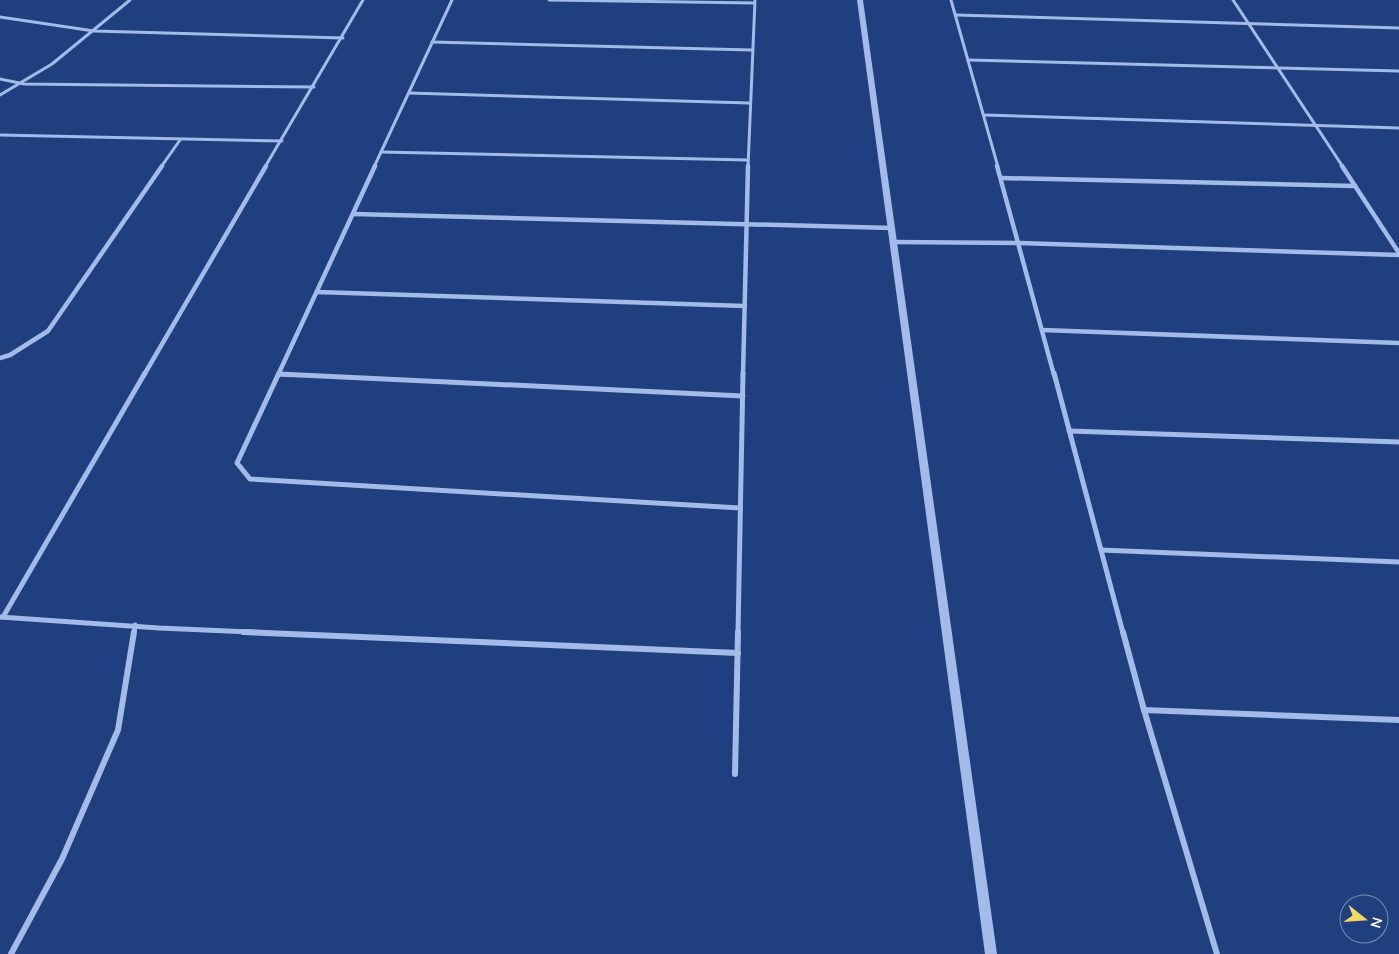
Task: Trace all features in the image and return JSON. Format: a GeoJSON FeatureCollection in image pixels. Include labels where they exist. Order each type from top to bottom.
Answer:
{"type":"FeatureCollection","features":[{"type":"Feature","properties":{"kind":"street"},"geometry":{"type":"LineString","coordinates":[[0,94],[24,84],[94,31],[130,0]]}},
{"type":"Feature","properties":{"kind":"street"},"geometry":{"type":"LineString","coordinates":[[364,0],[2,617],[134,625],[738,653]]}},
{"type":"Feature","properties":{"kind":"street"},"geometry":{"type":"LineString","coordinates":[[452,0],[237,462],[250,479],[740,508]]}},
{"type":"Feature","properties":{"kind":"street"},"geometry":{"type":"LineString","coordinates":[[549,0],[754,2],[749,103],[735,774]]}},
{"type":"Feature","properties":{"kind":"street"},"geometry":{"type":"LineString","coordinates":[[860,0],[991,954]]}},
{"type":"Feature","properties":{"kind":"street"},"geometry":{"type":"LineString","coordinates":[[952,0],[1144,710],[1217,954]]}},
{"type":"Feature","properties":{"kind":"street"},"geometry":{"type":"LineString","coordinates":[[1233,0],[1399,254]]}},
{"type":"Feature","properties":{"kind":"street"},"geometry":{"type":"LineString","coordinates":[[956,15],[1399,28]]}},
{"type":"Feature","properties":{"kind":"street"},"geometry":{"type":"LineString","coordinates":[[0,17],[94,31],[343,38]]}},
{"type":"Feature","properties":{"kind":"street"},"geometry":{"type":"LineString","coordinates":[[432,42],[752,50]]}},
{"type":"Feature","properties":{"kind":"street"},"geometry":{"type":"LineString","coordinates":[[968,60],[1399,71]]}},
{"type":"Feature","properties":{"kind":"street"},"geometry":{"type":"LineString","coordinates":[[0,80],[24,84],[314,86]]}},
{"type":"Feature","properties":{"kind":"street"},"geometry":{"type":"LineString","coordinates":[[409,93],[749,103]]}},
{"type":"Feature","properties":{"kind":"street"},"geometry":{"type":"LineString","coordinates":[[984,115],[1399,128]]}},
{"type":"Feature","properties":{"kind":"street"},"geometry":{"type":"LineString","coordinates":[[0,135],[282,141]]}},
{"type":"Feature","properties":{"kind":"street"},"geometry":{"type":"LineString","coordinates":[[0,358],[10,355],[48,331],[180,140]]}},
{"type":"Feature","properties":{"kind":"street"},"geometry":{"type":"LineString","coordinates":[[381,152],[748,160]]}},
{"type":"Feature","properties":{"kind":"street"},"geometry":{"type":"LineString","coordinates":[[1001,178],[1355,186]]}},
{"type":"Feature","properties":{"kind":"street"},"geometry":{"type":"LineString","coordinates":[[353,214],[892,228]]}},
{"type":"Feature","properties":{"kind":"street"},"geometry":{"type":"LineString","coordinates":[[893,242],[1019,243],[1399,254]]}},
{"type":"Feature","properties":{"kind":"street"},"geometry":{"type":"LineString","coordinates":[[317,292],[745,306]]}},
{"type":"Feature","properties":{"kind":"street"},"geometry":{"type":"LineString","coordinates":[[1042,330],[1399,344]]}},
{"type":"Feature","properties":{"kind":"street"},"geometry":{"type":"LineString","coordinates":[[278,374],[743,396]]}},
{"type":"Feature","properties":{"kind":"street"},"geometry":{"type":"LineString","coordinates":[[1069,431],[1399,442]]}},
{"type":"Feature","properties":{"kind":"street"},"geometry":{"type":"LineString","coordinates":[[1101,550],[1399,562]]}},
{"type":"Feature","properties":{"kind":"street"},"geometry":{"type":"LineString","coordinates":[[10,954],[62,859],[118,730],[134,625]]}},
{"type":"Feature","properties":{"kind":"street"},"geometry":{"type":"LineString","coordinates":[[1144,710],[1399,720]]}}]}
